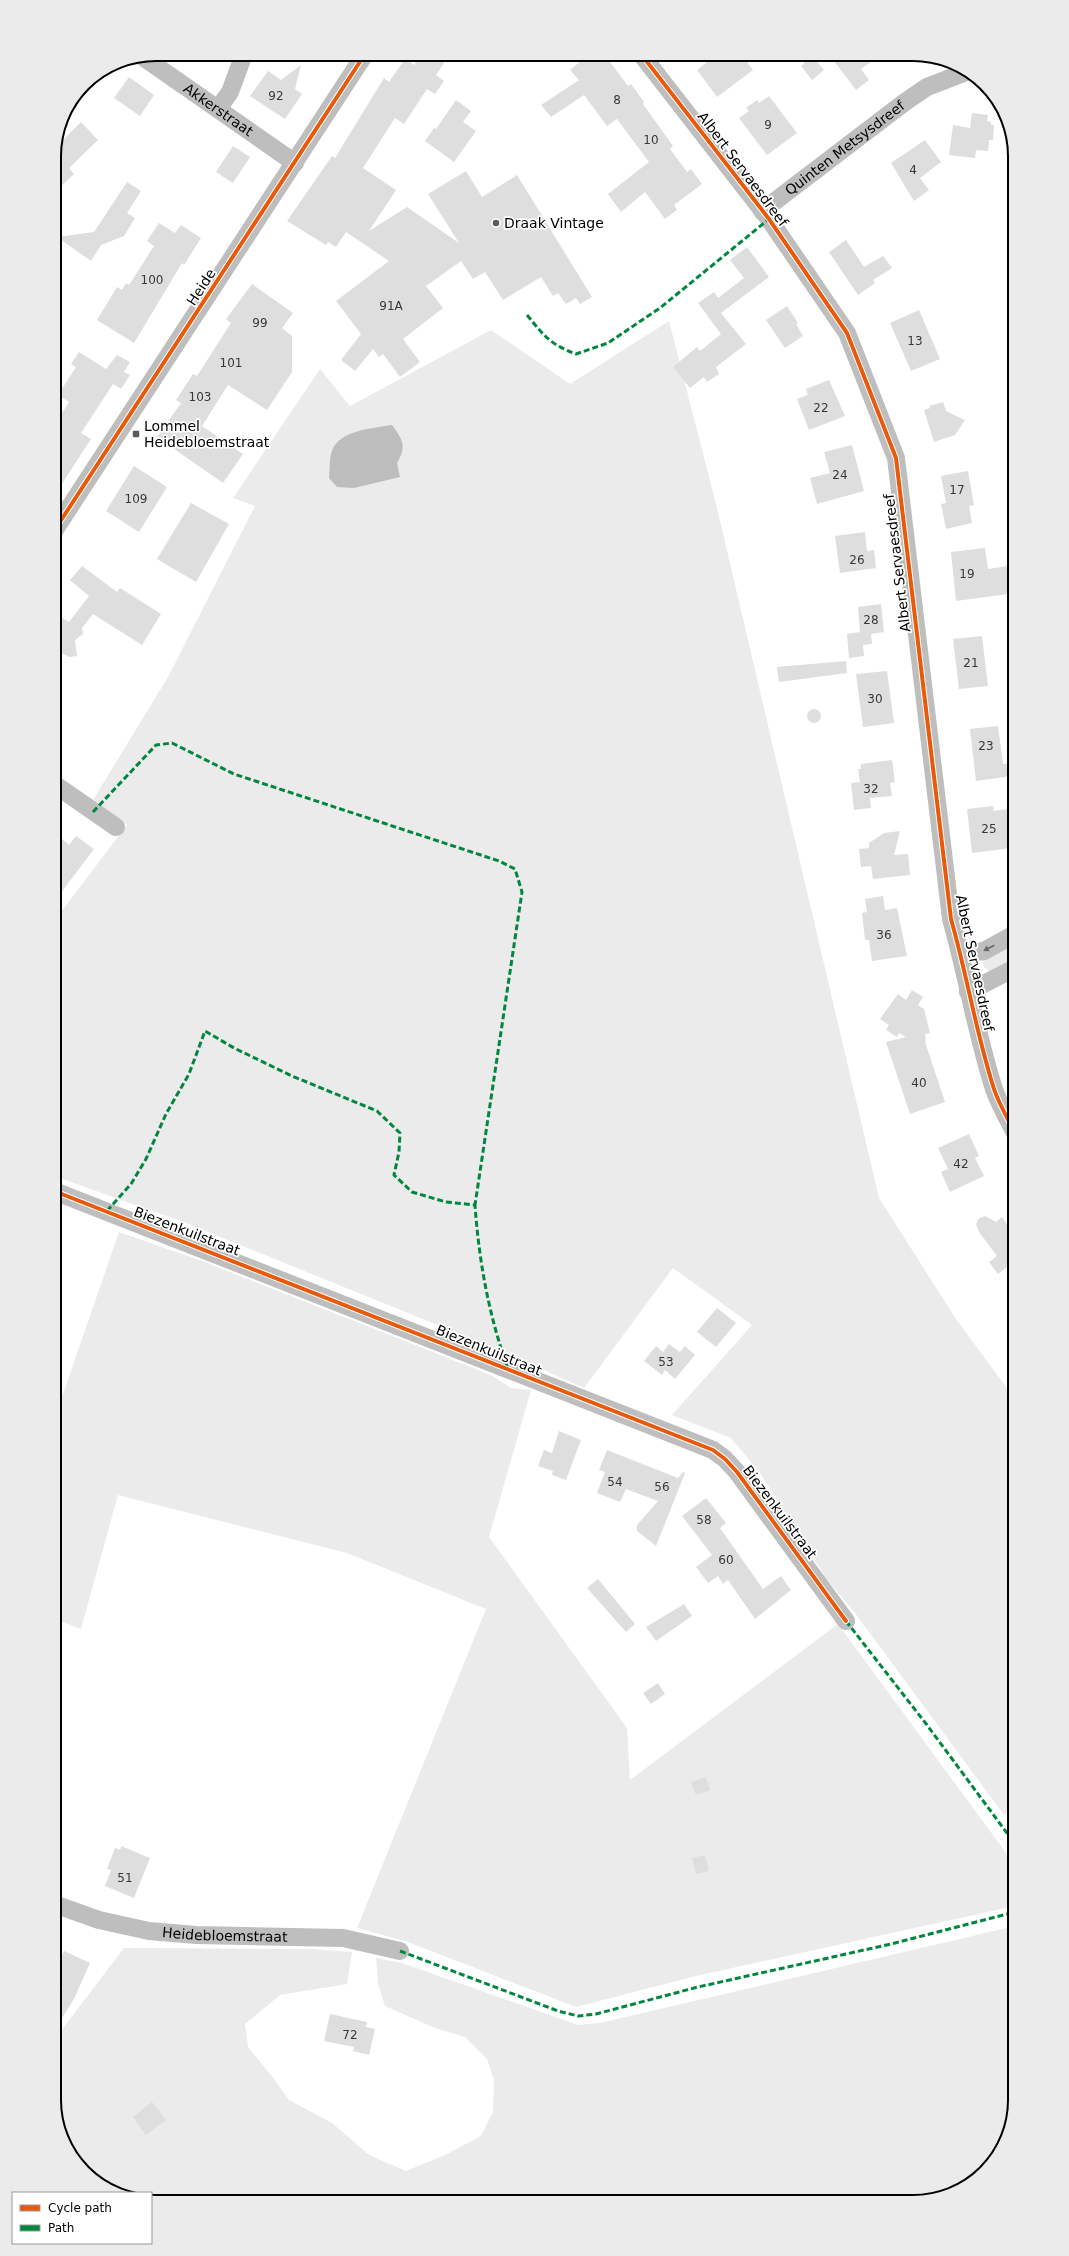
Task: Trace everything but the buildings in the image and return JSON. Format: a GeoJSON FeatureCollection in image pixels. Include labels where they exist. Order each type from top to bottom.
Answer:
{"type":"FeatureCollection","features":[{"type":"Feature","properties":{"kind":"street","name":"Akkerstraat"},"geometry":{"type":"LineString","coordinates":[[150,61],[295,163]]}},
{"type":"Feature","properties":{"kind":"street"},"geometry":{"type":"LineString","coordinates":[[218,109],[230,92],[241,61]]}},
{"type":"Feature","properties":{"kind":"street","name":"Heide"},"geometry":{"type":"LineString","coordinates":[[61,520],[361,61]]}},
{"type":"Feature","properties":{"kind":"street","name":"Albert Servaesdreef"},"geometry":{"type":"LineString","coordinates":[[646,61],[762,211],[847,332],[896,458],[951,919],[961,954],[968,992],[994,1090],[1008,1119]]}},
{"type":"Feature","properties":{"kind":"street","name":"Quinten Metsysdreef"},"geometry":{"type":"LineString","coordinates":[[928,87],[946,67]]}},
{"type":"Feature","properties":{"kind":"street","name":"Quinten Metsysdreef"},"geometry":{"type":"LineString","coordinates":[[762,211],[905,102],[928,87],[961,74]]}},
{"type":"Feature","properties":{"kind":"street"},"geometry":{"type":"LineString","coordinates":[[61,789],[116,827]]}},
{"type":"Feature","properties":{"kind":"street"},"geometry":{"type":"LineString","coordinates":[[961,954],[984,951],[1008,938]]}},
{"type":"Feature","properties":{"kind":"street"},"geometry":{"type":"LineString","coordinates":[[968,992],[1008,972]]}},
{"type":"Feature","properties":{"kind":"street","name":"Biezenkuilstraat"},"geometry":{"type":"LineString","coordinates":[[61,1194],[713,1450],[725,1459],[737,1472],[846,1621]]}},
{"type":"Feature","properties":{"kind":"street","name":"Heidebloemstraat"},"geometry":{"type":"LineString","coordinates":[[61,1906],[99,1920],[149,1931],[196,1935],[343,1938],[400,1951]]}},
{"type":"Feature","properties":{"kind":"shaded area"},"geometry":{"type":"Polygon","coordinates":[[[669,321],[717,508],[879,1198],[956,1319],[1008,1390],[1008,1812],[1004,1815],[855,1613],[828,1581],[760,1473],[731,1438],[672,1415],[752,1325],[673,1268],[584,1388],[504,1352],[186,1223],[61,1178],[61,912],[127,825],[93,800],[168,677],[255,506],[233,498],[320,369],[350,406],[491,330],[570,384],[669,321]]]}},
{"type":"Feature","properties":{"kind":"shaded area"},"geometry":{"type":"Polygon","coordinates":[[[392,425],[401,439],[403,447],[397,463],[400,477],[354,488],[337,487],[329,478],[331,454],[336,444],[349,434],[367,429],[392,425]]]}},
{"type":"Feature","properties":{"kind":"shaded area"},"geometry":{"type":"Polygon","coordinates":[[[1008,944],[1008,965],[992,973],[984,967],[982,959],[1008,944]]]}},
{"type":"Feature","properties":{"kind":"shaded area"},"geometry":{"type":"Polygon","coordinates":[[[119,1232],[202,1261],[491,1375],[511,1388],[531,1390],[489,1537],[627,1728],[630,1780],[838,1624],[1008,1855],[1008,1908],[696,1976],[576,2007],[405,1941],[357,1928],[486,1609],[347,1553],[118,1495],[81,1629],[61,1622],[61,1400],[119,1232]]]}},
{"type":"Feature","properties":{"kind":"shaded area"},"geometry":{"type":"Polygon","coordinates":[[[1008,1928],[1008,2100],[1003,2131],[995,2148],[980,2167],[961,2182],[938,2192],[913,2195],[152,2195],[152,2192],[131,2192],[119,2188],[98,2175],[81,2158],[74,2148],[66,2131],[63,2119],[61,2100],[61,2031],[124,1948],[313,1949],[352,1952],[347,1984],[280,1995],[245,2024],[248,2047],[289,2100],[332,2123],[369,2155],[406,2171],[445,2155],[481,2136],[493,2112],[494,2080],[487,2059],[465,2037],[435,2028],[385,2006],[378,1984],[376,1958],[402,1963],[578,2025],[600,2023],[1008,1928]]]}},
{"type":"Feature","properties":{"kind":"marked path"},"geometry":{"type":"LineString","coordinates":[[527,315],[548,339],[560,347],[576,354],[608,343],[660,308],[769,219]]}},
{"type":"Feature","properties":{"kind":"marked path"},"geometry":{"type":"LineString","coordinates":[[93,812],[156,745],[172,743],[234,774],[499,861],[515,869],[522,892],[475,1205]]}},
{"type":"Feature","properties":{"kind":"marked path"},"geometry":{"type":"LineString","coordinates":[[107,1211],[131,1184],[146,1159],[166,1114],[189,1074],[205,1031],[234,1048],[292,1076],[377,1111],[400,1133],[399,1152],[394,1175],[412,1192],[446,1202],[475,1205],[482,1268],[490,1309],[508,1369]]}},
{"type":"Feature","properties":{"kind":"marked path"},"geometry":{"type":"LineString","coordinates":[[846,1621],[927,1725],[1008,1835]]}},
{"type":"Feature","properties":{"kind":"marked path"},"geometry":{"type":"LineString","coordinates":[[400,1951],[558,2011],[578,2016],[596,2014],[698,1987],[891,1944],[1008,1914]]}},
{"type":"Feature","properties":{"kind":"cycle path"},"geometry":{"type":"LineString","coordinates":[[61,520],[360,61]]}},
{"type":"Feature","properties":{"kind":"cycle path"},"geometry":{"type":"LineString","coordinates":[[646,61],[769,219],[847,333],[896,458],[951,919],[988,1068],[998,1100],[1008,1119]]}},
{"type":"Feature","properties":{"kind":"cycle path"},"geometry":{"type":"LineString","coordinates":[[61,1194],[713,1450],[725,1459],[737,1472],[846,1621]]}},
{"type":"Feature","properties":{"kind":"place","name":"Draak Vintage"},"geometry":{"type":"Point","coordinates":[496,223]}},
{"type":"Feature","properties":{"kind":"place","name":"Lommel Heidebloemstraat"},"geometry":{"type":"Point","coordinates":[136,434]}}]}
